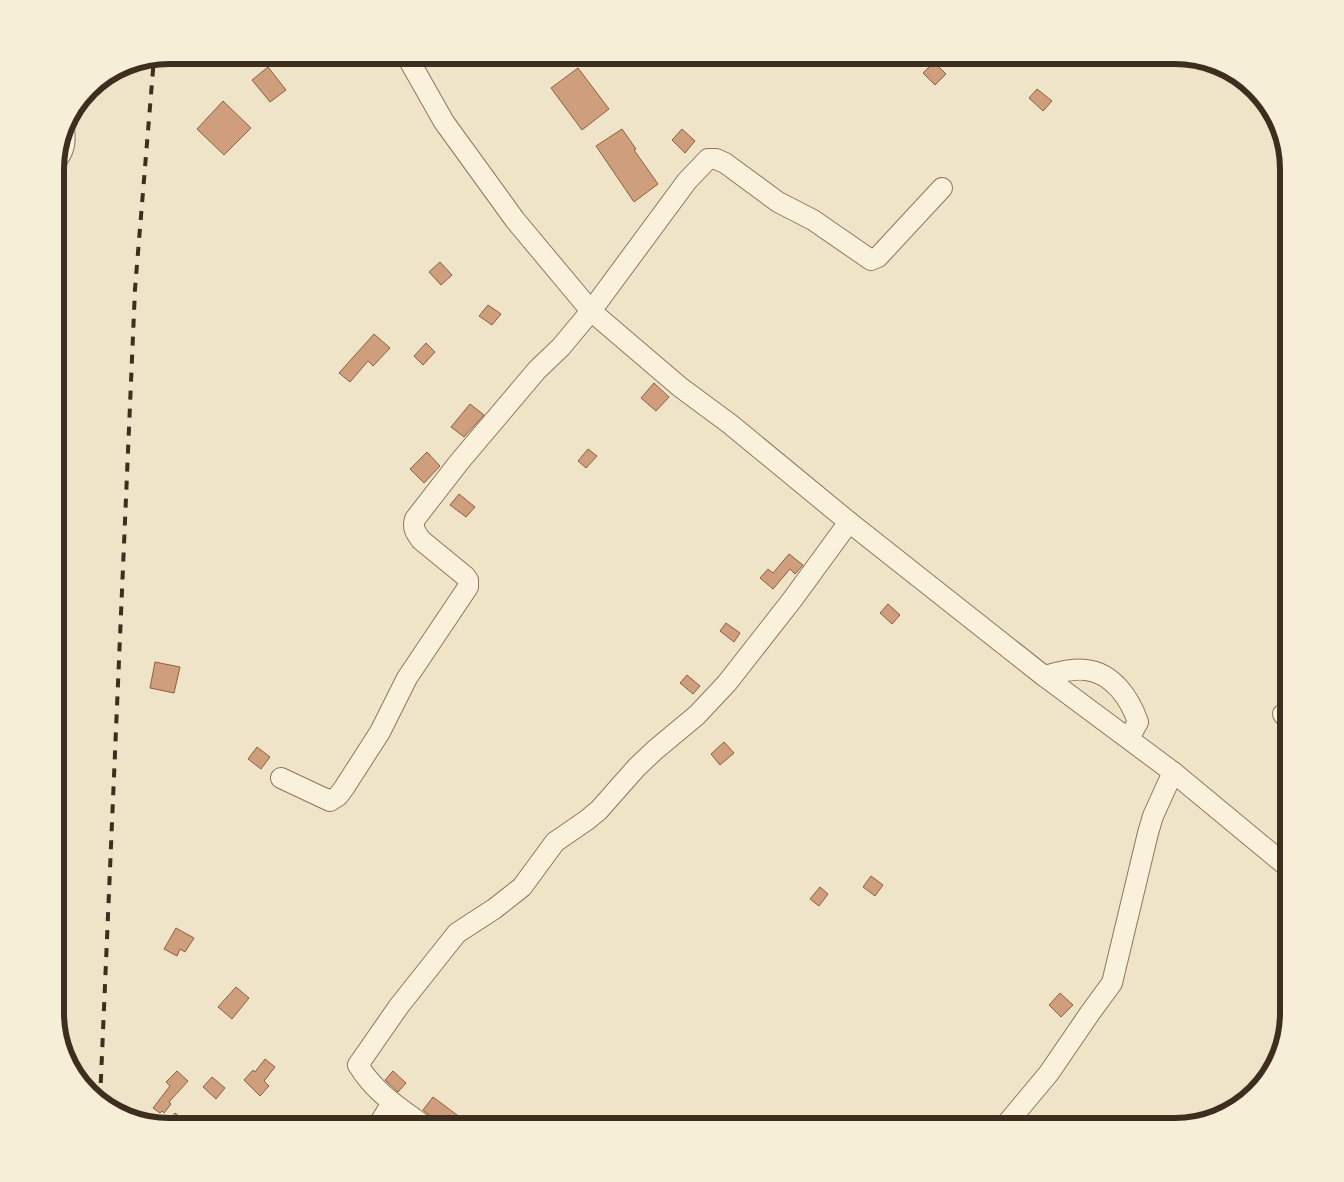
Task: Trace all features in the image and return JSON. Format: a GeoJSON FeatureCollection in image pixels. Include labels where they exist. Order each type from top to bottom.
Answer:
{"type":"FeatureCollection","features":[{"type":"Feature","properties":{"kind":"street"},"geometry":{"type":"LineString","coordinates":[[411,64],[444,122],[515,220],[591,311],[680,387],[730,424],[849,522],[1044,676],[1173,772],[1280,861]]}},
{"type":"Feature","properties":{"kind":"street"},"geometry":{"type":"LineString","coordinates":[[281,778],[330,800],[338,796],[344,788],[380,732],[406,678],[468,588],[468,580],[465,576],[433,550],[417,534],[413,525],[415,519],[490,425],[591,311],[687,181],[708,159],[716,159],[725,163],[778,202],[813,220],[871,260],[878,257],[942,188]]}},
{"type":"Feature","properties":{"kind":"street"},"geometry":{"type":"LineString","coordinates":[[413,1118],[392,1103],[364,1074],[358,1065],[399,1006],[457,933],[494,909],[522,887],[555,842],[593,815],[655,750],[697,715],[727,683],[792,600],[849,522]]}},
{"type":"Feature","properties":{"kind":"street"},"geometry":{"type":"LineString","coordinates":[[1044,676],[1072,670],[1086,670],[1100,674],[1114,683],[1134,710],[1138,722],[1129,738]]}},
{"type":"Feature","properties":{"kind":"street"},"geometry":{"type":"LineString","coordinates":[[1012,1118],[1049,1073],[1112,983],[1148,833],[1153,816],[1173,772]]}},
{"type":"Feature","properties":{"kind":"street"},"geometry":{"type":"LineString","coordinates":[[383,1118],[392,1103]]}},
{"type":"Feature","properties":{"kind":"building"},"geometry":{"type":"Polygon","coordinates":[[[932,64],[936,64],[946,74],[935,85],[923,73],[932,64]]]}},
{"type":"Feature","properties":{"kind":"building"},"geometry":{"type":"Polygon","coordinates":[[[268,67],[286,90],[270,102],[252,80],[268,67]]]}},
{"type":"Feature","properties":{"kind":"building"},"geometry":{"type":"Polygon","coordinates":[[[578,68],[609,109],[582,130],[551,88],[578,68]]]}},
{"type":"Feature","properties":{"kind":"building"},"geometry":{"type":"Polygon","coordinates":[[[1037,89],[1052,101],[1043,111],[1029,98],[1037,89]]]}},
{"type":"Feature","properties":{"kind":"building"},"geometry":{"type":"Polygon","coordinates":[[[223,101],[251,128],[224,155],[197,129],[223,101]]]}},
{"type":"Feature","properties":{"kind":"building"},"geometry":{"type":"Polygon","coordinates":[[[622,129],[658,184],[634,202],[596,146],[622,129]]]}},
{"type":"Feature","properties":{"kind":"building"},"geometry":{"type":"Polygon","coordinates":[[[682,129],[695,141],[685,153],[672,140],[682,129]]]}},
{"type":"Feature","properties":{"kind":"building"},"geometry":{"type":"Polygon","coordinates":[[[440,262],[452,275],[441,285],[429,272],[440,262]]]}},
{"type":"Feature","properties":{"kind":"building"},"geometry":{"type":"Polygon","coordinates":[[[488,305],[501,314],[492,325],[479,316],[488,305]]]}},
{"type":"Feature","properties":{"kind":"building"},"geometry":{"type":"Polygon","coordinates":[[[374,334],[390,348],[373,366],[368,361],[350,382],[339,373],[374,334]]]}},
{"type":"Feature","properties":{"kind":"building"},"geometry":{"type":"Polygon","coordinates":[[[426,343],[435,352],[423,365],[414,356],[426,343]]]}},
{"type":"Feature","properties":{"kind":"building"},"geometry":{"type":"Polygon","coordinates":[[[654,383],[669,397],[656,411],[641,398],[654,383]]]}},
{"type":"Feature","properties":{"kind":"building"},"geometry":{"type":"Polygon","coordinates":[[[470,404],[484,415],[464,437],[451,427],[470,404]]]}},
{"type":"Feature","properties":{"kind":"building"},"geometry":{"type":"Polygon","coordinates":[[[588,449],[597,456],[586,468],[578,461],[588,449]]]}},
{"type":"Feature","properties":{"kind":"building"},"geometry":{"type":"Polygon","coordinates":[[[427,452],[440,466],[424,483],[410,469],[427,452]]]}},
{"type":"Feature","properties":{"kind":"building"},"geometry":{"type":"Polygon","coordinates":[[[459,494],[475,507],[466,517],[450,505],[459,494]]]}},
{"type":"Feature","properties":{"kind":"building"},"geometry":{"type":"Polygon","coordinates":[[[789,554],[803,565],[795,574],[790,569],[773,589],[760,578],[768,569],[773,573],[789,554]]]}},
{"type":"Feature","properties":{"kind":"building"},"geometry":{"type":"Polygon","coordinates":[[[888,604],[900,615],[892,624],[880,613],[888,604]]]}},
{"type":"Feature","properties":{"kind":"building"},"geometry":{"type":"Polygon","coordinates":[[[726,623],[740,633],[734,642],[720,631],[726,623]]]}},
{"type":"Feature","properties":{"kind":"building"},"geometry":{"type":"Polygon","coordinates":[[[155,662],[180,667],[174,693],[150,688],[155,662]]]}},
{"type":"Feature","properties":{"kind":"building"},"geometry":{"type":"Polygon","coordinates":[[[687,675],[700,686],[693,694],[680,683],[687,675]]]}},
{"type":"Feature","properties":{"kind":"building"},"geometry":{"type":"Polygon","coordinates":[[[724,742],[734,753],[720,765],[711,754],[724,742]]]}},
{"type":"Feature","properties":{"kind":"building"},"geometry":{"type":"Polygon","coordinates":[[[257,747],[270,757],[261,769],[248,759],[257,747]]]}},
{"type":"Feature","properties":{"kind":"building"},"geometry":{"type":"Polygon","coordinates":[[[871,876],[883,885],[875,896],[863,887],[871,876]]]}},
{"type":"Feature","properties":{"kind":"building"},"geometry":{"type":"Polygon","coordinates":[[[820,887],[828,894],[819,906],[810,899],[820,887]]]}},
{"type":"Feature","properties":{"kind":"building"},"geometry":{"type":"Polygon","coordinates":[[[176,928],[194,938],[185,952],[180,949],[177,956],[164,949],[176,928]]]}},
{"type":"Feature","properties":{"kind":"building"},"geometry":{"type":"Polygon","coordinates":[[[236,987],[249,998],[232,1019],[218,1007],[236,987]]]}},
{"type":"Feature","properties":{"kind":"building"},"geometry":{"type":"Polygon","coordinates":[[[1060,993],[1073,1005],[1061,1017],[1049,1005],[1060,993]]]}},
{"type":"Feature","properties":{"kind":"building"},"geometry":{"type":"Polygon","coordinates":[[[265,1059],[275,1067],[264,1081],[269,1086],[260,1096],[244,1080],[253,1070],[255,1072],[265,1059]]]}},
{"type":"Feature","properties":{"kind":"building"},"geometry":{"type":"Polygon","coordinates":[[[177,1071],[188,1081],[169,1102],[171,1104],[164,1113],[162,1111],[160,1113],[153,1108],[170,1086],[166,1082],[177,1071]]]}},
{"type":"Feature","properties":{"kind":"building"},"geometry":{"type":"Polygon","coordinates":[[[393,1071],[406,1083],[398,1092],[385,1080],[393,1071]]]}},
{"type":"Feature","properties":{"kind":"building"},"geometry":{"type":"Polygon","coordinates":[[[212,1077],[225,1088],[216,1099],[203,1087],[212,1077]]]}},
{"type":"Feature","properties":{"kind":"building"},"geometry":{"type":"Polygon","coordinates":[[[433,1097],[460,1118],[433,1118],[423,1110],[433,1097]]]}},
{"type":"Feature","properties":{"kind":"building"},"geometry":{"type":"Polygon","coordinates":[[[175,1113],[181,1118],[171,1118],[175,1113]]]}},
{"type":"Feature","properties":{"kind":"railway"},"geometry":{"type":"LineString","coordinates":[[100,1092],[135,289],[153,65]]}}]}
